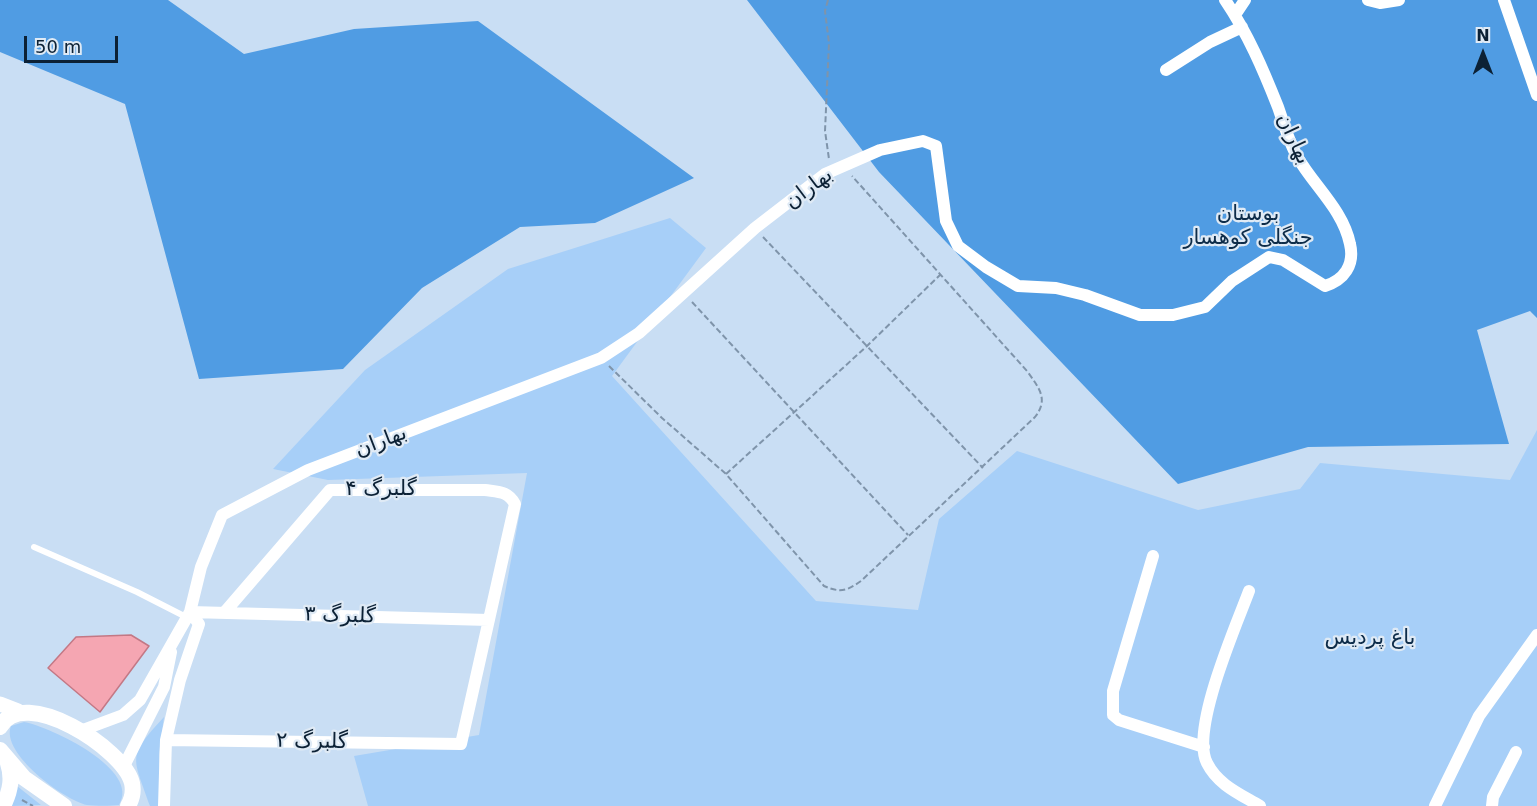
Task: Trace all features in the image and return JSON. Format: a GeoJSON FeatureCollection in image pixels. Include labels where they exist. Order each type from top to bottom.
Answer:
{"type":"FeatureCollection","features":[{"type":"Feature","properties":{"kind":"main road"},"geometry":{"type":"LineString","coordinates":[[0,727],[9,715],[18,711],[35,712],[80,731],[96,742],[123,768],[132,782],[133,803]]}},
{"type":"Feature","properties":{"kind":"main road"},"geometry":{"type":"LineString","coordinates":[[3,755],[12,773],[9,800]]}},
{"type":"Feature","properties":{"kind":"main road"},"geometry":{"type":"LineString","coordinates":[[3,755],[43,793],[64,806]]}},
{"type":"Feature","properties":{"kind":"street","name":"بهاران"},"geometry":{"type":"LineString","coordinates":[[80,731],[123,715],[140,700],[190,612],[201,567],[222,515],[308,470],[601,358],[639,333],[755,228],[836,168],[880,150],[923,141],[936,146],[946,221],[958,246],[986,267],[1018,286],[1056,288],[1085,295],[1140,315],[1173,315],[1205,307],[1232,281],[1269,257],[1283,260],[1325,286],[1339,281],[1349,269],[1351,246],[1344,226],[1332,204],[1297,157],[1254,48],[1225,0]]}},
{"type":"Feature","properties":{"kind":"street"},"geometry":{"type":"LineString","coordinates":[[1235,15],[1245,0]]}},
{"type":"Feature","properties":{"kind":"street"},"geometry":{"type":"LineString","coordinates":[[1368,0],[1380,3],[1400,0]]}},
{"type":"Feature","properties":{"kind":"street"},"geometry":{"type":"LineString","coordinates":[[1504,0],[1537,95]]}},
{"type":"Feature","properties":{"kind":"street"},"geometry":{"type":"LineString","coordinates":[[1166,70],[1210,42],[1242,27]]}},
{"type":"Feature","properties":{"kind":"street","name":"گلبرگ ۴"},"geometry":{"type":"LineString","coordinates":[[224,613],[330,490],[485,490],[504,492],[511,496],[515,504],[489,620]]}},
{"type":"Feature","properties":{"kind":"street"},"geometry":{"type":"LineString","coordinates":[[1153,556],[1113,691],[1113,715],[1119,720],[1204,747]]}},
{"type":"Feature","properties":{"kind":"street"},"geometry":{"type":"LineString","coordinates":[[1249,591],[1210,697],[1204,747],[1206,761],[1224,785],[1260,806]]}},
{"type":"Feature","properties":{"kind":"street"},"geometry":{"type":"LineString","coordinates":[[164,806],[166,740],[180,680],[199,624],[190,612]]}},
{"type":"Feature","properties":{"kind":"street","name":"گلبرگ ۳"},"geometry":{"type":"LineString","coordinates":[[190,612],[489,620]]}},
{"type":"Feature","properties":{"kind":"street","name":"گلبرگ ۲"},"geometry":{"type":"LineString","coordinates":[[166,740],[458,745],[463,741],[489,620]]}},
{"type":"Feature","properties":{"kind":"street"},"geometry":{"type":"LineString","coordinates":[[1435,806],[1479,716],[1537,635]]}},
{"type":"Feature","properties":{"kind":"street"},"geometry":{"type":"LineString","coordinates":[[123,768],[164,687],[173,639]]}},
{"type":"Feature","properties":{"kind":"street"},"geometry":{"type":"LineString","coordinates":[[0,704],[18,711]]}},
{"type":"Feature","properties":{"kind":"street"},"geometry":{"type":"LineString","coordinates":[[1492,806],[1493,797],[1516,752]]}},
{"type":"Feature","properties":{"kind":"lane"},"geometry":{"type":"LineString","coordinates":[[34,547],[137,592],[199,624]]}},
{"type":"Feature","properties":{"kind":"path"},"geometry":{"type":"LineString","coordinates":[[601,358],[662,418],[726,474],[824,586],[838,592],[850,589],[861,581],[983,468],[1035,417],[1042,407],[1043,397],[1027,371],[941,274],[836,168],[825,131],[829,43],[825,11],[828,0]]}},
{"type":"Feature","properties":{"kind":"path"},"geometry":{"type":"LineString","coordinates":[[755,228],[983,468]]}},
{"type":"Feature","properties":{"kind":"path"},"geometry":{"type":"LineString","coordinates":[[726,474],[866,347],[941,274]]}},
{"type":"Feature","properties":{"kind":"path"},"geometry":{"type":"LineString","coordinates":[[683,293],[796,411],[909,535]]}},
{"type":"Feature","properties":{"kind":"path"},"geometry":{"type":"LineString","coordinates":[[9,800],[33,806]]}},
{"type":"Feature","properties":{"kind":"green space"},"geometry":{"type":"Polygon","coordinates":[[[0,0],[168,0],[244,54],[354,29],[478,21],[694,178],[595,223],[520,227],[422,288],[343,369],[199,379],[125,104],[0,52],[0,0]]]}},
{"type":"Feature","properties":{"kind":"green space","name":"بوستان جنگلی کوهسار"},"geometry":{"type":"Polygon","coordinates":[[[747,0],[1537,0],[1537,318],[1530,311],[1477,330],[1509,444],[1308,447],[1178,484],[879,172],[747,0]]]}},
{"type":"Feature","properties":{"kind":"green space","name":"باغ پردیس"},"geometry":{"type":"Polygon","coordinates":[[[670,218],[706,248],[612,376],[816,601],[918,610],[939,519],[1017,451],[1198,510],[1300,489],[1320,463],[1510,480],[1537,430],[1537,806],[368,806],[354,756],[479,735],[527,473],[328,480],[273,469],[365,370],[508,269],[670,218]]]}},
{"type":"Feature","properties":{"kind":"green space"},"geometry":{"type":"Polygon","coordinates":[[[164,717],[159,754],[160,806],[150,806],[136,758],[143,741],[164,717]]]}},
{"type":"Feature","properties":{"kind":"green space"},"geometry":{"type":"Polygon","coordinates":[[[24,722],[72,741],[106,765],[118,778],[123,792],[119,805],[87,805],[64,794],[36,774],[24,762],[10,737],[11,726],[24,722]]]}},
{"type":"Feature","properties":{"kind":"green space"},"geometry":{"type":"Polygon","coordinates":[[[17,786],[41,805],[12,806],[17,786]]]}},
{"type":"Feature","properties":{"kind":"building"},"geometry":{"type":"Polygon","coordinates":[[[131,635],[149,646],[100,712],[48,668],[76,637],[131,635]]]}}]}
